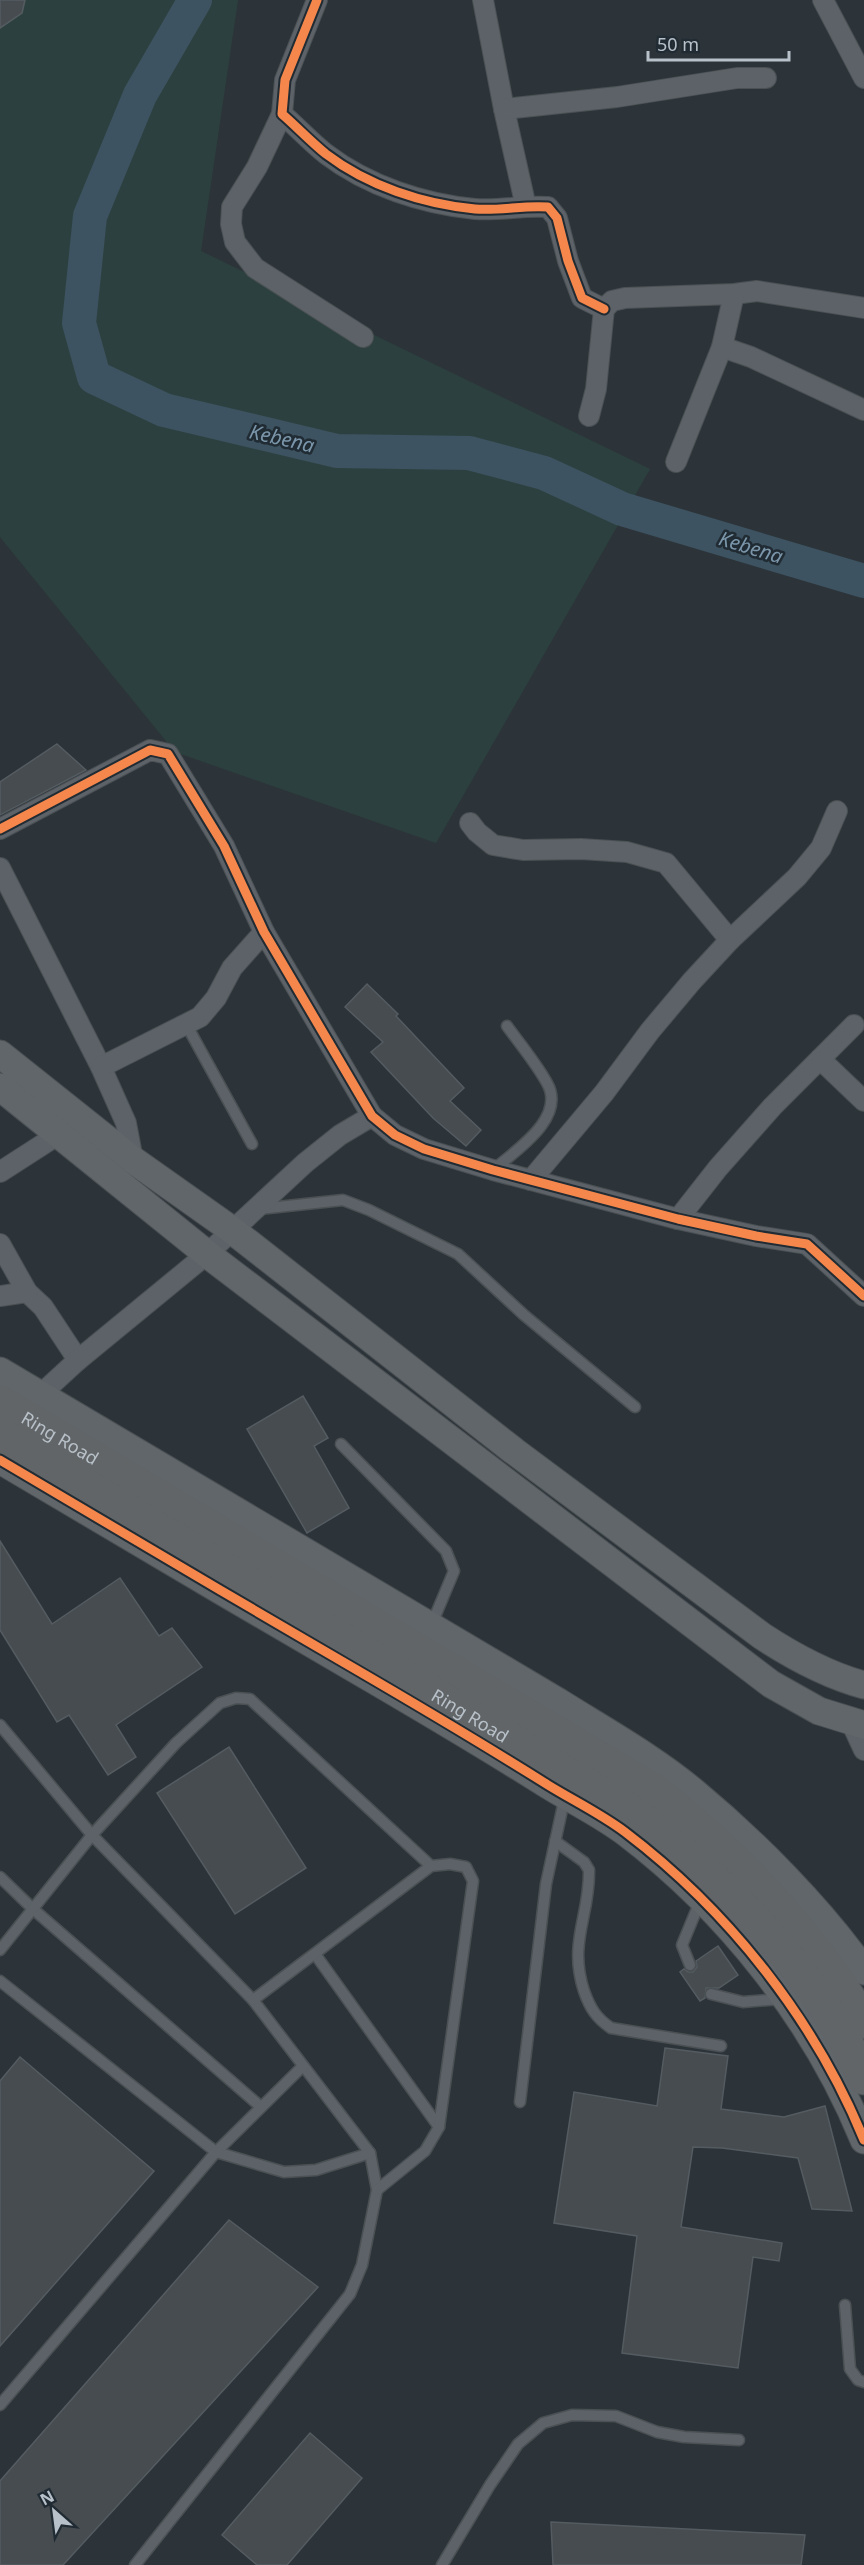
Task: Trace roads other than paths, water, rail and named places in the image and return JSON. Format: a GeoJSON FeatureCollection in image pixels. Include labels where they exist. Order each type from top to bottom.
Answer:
{"type":"FeatureCollection","features":[{"type":"Feature","properties":{"kind":"highway","name":"Ring Road"},"geometry":{"type":"LineString","coordinates":[[0,1402],[655,1791],[696,1823],[755,1880],[808,1941],[843,1987],[864,2022]]}},
{"type":"Feature","properties":{"kind":"highway","name":"Ring Road"},"geometry":{"type":"LineString","coordinates":[[0,1434],[637,1815],[714,1879],[751,1914],[774,1940],[821,2002],[864,2078]]}},
{"type":"Feature","properties":{"kind":"street"},"geometry":{"type":"LineString","coordinates":[[317,0],[285,80],[282,114],[256,167],[232,207],[231,224],[235,242],[244,257],[255,268],[363,337]]}},
{"type":"Feature","properties":{"kind":"street"},"geometry":{"type":"LineString","coordinates":[[483,0],[526,207]]}},
{"type":"Feature","properties":{"kind":"street"},"geometry":{"type":"LineString","coordinates":[[823,0],[864,78]]}},
{"type":"Feature","properties":{"kind":"street"},"geometry":{"type":"LineString","coordinates":[[504,109],[617,97],[737,78],[766,78]]}},
{"type":"Feature","properties":{"kind":"street"},"geometry":{"type":"LineString","coordinates":[[282,114],[326,154],[351,170],[414,198],[475,209],[501,211],[526,207],[548,207],[557,218],[568,261],[582,298],[604,309]]}},
{"type":"Feature","properties":{"kind":"street"},"geometry":{"type":"LineString","coordinates":[[589,416],[596,389],[604,309],[612,301],[625,298],[757,291],[864,308]]}},
{"type":"Feature","properties":{"kind":"street"},"geometry":{"type":"LineString","coordinates":[[676,462],[722,347],[734,294]]}},
{"type":"Feature","properties":{"kind":"street"},"geometry":{"type":"LineString","coordinates":[[722,347],[751,357],[864,410]]}},
{"type":"Feature","properties":{"kind":"street"},"geometry":{"type":"LineString","coordinates":[[0,829],[150,750],[168,754],[224,846],[264,932],[372,1116],[395,1135],[424,1149],[493,1170],[678,1219],[756,1236],[807,1244],[864,1296]]}},
{"type":"Feature","properties":{"kind":"street"},"geometry":{"type":"LineString","coordinates":[[531,1180],[604,1093],[650,1031],[730,940],[803,870],[821,848],[837,811]]}},
{"type":"Feature","properties":{"kind":"street"},"geometry":{"type":"LineString","coordinates":[[470,823],[493,845],[524,850],[581,849],[627,852],[666,863],[730,940]]}},
{"type":"Feature","properties":{"kind":"street"},"geometry":{"type":"LineString","coordinates":[[0,868],[101,1068],[126,1123],[133,1160]]}},
{"type":"Feature","properties":{"kind":"street"},"geometry":{"type":"LineString","coordinates":[[101,1068],[200,1017],[216,998],[232,968],[264,932]]}},
{"type":"Feature","properties":{"kind":"street"},"geometry":{"type":"LineString","coordinates":[[678,1219],[718,1168],[773,1106],[820,1059],[861,1024]]}},
{"type":"Feature","properties":{"kind":"street"},"geometry":{"type":"LineString","coordinates":[[0,1054],[133,1160],[232,1230],[514,1451],[762,1636],[785,1651],[841,1679],[864,1685]]}},
{"type":"Feature","properties":{"kind":"street"},"geometry":{"type":"LineString","coordinates":[[820,1059],[864,1101]]}},
{"type":"Feature","properties":{"kind":"street"},"geometry":{"type":"LineString","coordinates":[[0,1087],[207,1254],[771,1684],[819,1712],[858,1724],[864,1750]]}},
{"type":"Feature","properties":{"kind":"street"},"geometry":{"type":"LineString","coordinates":[[40,1395],[78,1360],[207,1254],[340,1135],[372,1116]]}},
{"type":"Feature","properties":{"kind":"street"},"geometry":{"type":"LineString","coordinates":[[0,1173],[59,1134]]}},
{"type":"Feature","properties":{"kind":"street"},"geometry":{"type":"LineString","coordinates":[[0,1244],[27,1292],[43,1307],[78,1360]]}},
{"type":"Feature","properties":{"kind":"street"},"geometry":{"type":"LineString","coordinates":[[0,1296],[27,1292]]}},
{"type":"Feature","properties":{"kind":"street"},"geometry":{"type":"LineString","coordinates":[[0,1371],[557,1701],[647,1758],[693,1791],[791,1885],[859,1956]]}},
{"type":"Feature","properties":{"kind":"street"},"geometry":{"type":"LineString","coordinates":[[0,1460],[465,1733],[625,1832],[702,1899],[786,1998],[804,2022],[848,2102],[864,2140]]}},
{"type":"Feature","properties":{"kind":"lane"},"geometry":{"type":"LineString","coordinates":[[186,1024],[252,1144]]}},
{"type":"Feature","properties":{"kind":"lane"},"geometry":{"type":"LineString","coordinates":[[493,1170],[534,1136],[547,1118],[551,1099],[549,1085],[507,1026]]}},
{"type":"Feature","properties":{"kind":"lane"},"geometry":{"type":"LineString","coordinates":[[255,1209],[343,1200],[369,1210],[458,1254],[524,1315],[635,1407]]}},
{"type":"Feature","properties":{"kind":"lane"},"geometry":{"type":"LineString","coordinates":[[341,1444],[446,1551],[454,1571],[431,1627]]}},
{"type":"Feature","properties":{"kind":"lane"},"geometry":{"type":"LineString","coordinates":[[0,1950],[92,1835],[176,1743],[220,1703],[236,1698],[250,1699],[431,1866]]}},
{"type":"Feature","properties":{"kind":"lane"},"geometry":{"type":"LineString","coordinates":[[0,1725],[92,1835],[253,2000],[370,2153],[377,2190],[362,2265],[350,2294],[135,2565]]}},
{"type":"Feature","properties":{"kind":"lane"},"geometry":{"type":"LineString","coordinates":[[520,2102],[546,1884],[565,1796]]}},
{"type":"Feature","properties":{"kind":"lane"},"geometry":{"type":"LineString","coordinates":[[555,1841],[584,1862],[589,1870],[577,1946],[579,1975],[589,2005],[598,2020],[611,2028],[721,2046]]}},
{"type":"Feature","properties":{"kind":"lane"},"geometry":{"type":"LineString","coordinates":[[253,2000],[431,1866],[450,1864],[466,1867],[473,1881],[439,2127],[425,2151],[377,2190]]}},
{"type":"Feature","properties":{"kind":"lane"},"geometry":{"type":"LineString","coordinates":[[0,1877],[33,1909],[261,2107]]}},
{"type":"Feature","properties":{"kind":"lane"},"geometry":{"type":"LineString","coordinates":[[690,1965],[682,1945],[702,1899]]}},
{"type":"Feature","properties":{"kind":"lane"},"geometry":{"type":"LineString","coordinates":[[315,1954],[439,2127]]}},
{"type":"Feature","properties":{"kind":"lane"},"geometry":{"type":"LineString","coordinates":[[0,1998],[4,1984],[216,2152],[284,2172],[316,2170],[370,2153]]}},
{"type":"Feature","properties":{"kind":"lane"},"geometry":{"type":"LineString","coordinates":[[711,1994],[743,2002],[786,1998]]}},
{"type":"Feature","properties":{"kind":"lane"},"geometry":{"type":"LineString","coordinates":[[0,2404],[216,2152],[303,2066]]}},
{"type":"Feature","properties":{"kind":"lane"},"geometry":{"type":"LineString","coordinates":[[845,2305],[850,2369],[858,2380],[864,2382]]}},
{"type":"Feature","properties":{"kind":"lane"},"geometry":{"type":"LineString","coordinates":[[442,2565],[490,2485],[518,2444],[543,2423],[572,2415],[616,2416],[666,2434],[739,2440]]}},
{"type":"Feature","properties":{"kind":"waterway","name":"Kebena"},"geometry":{"type":"LineString","coordinates":[[195,0],[140,95],[90,216],[79,323],[94,377],[164,410],[337,451],[469,453],[544,473],[622,509],[864,581]]}}]}
